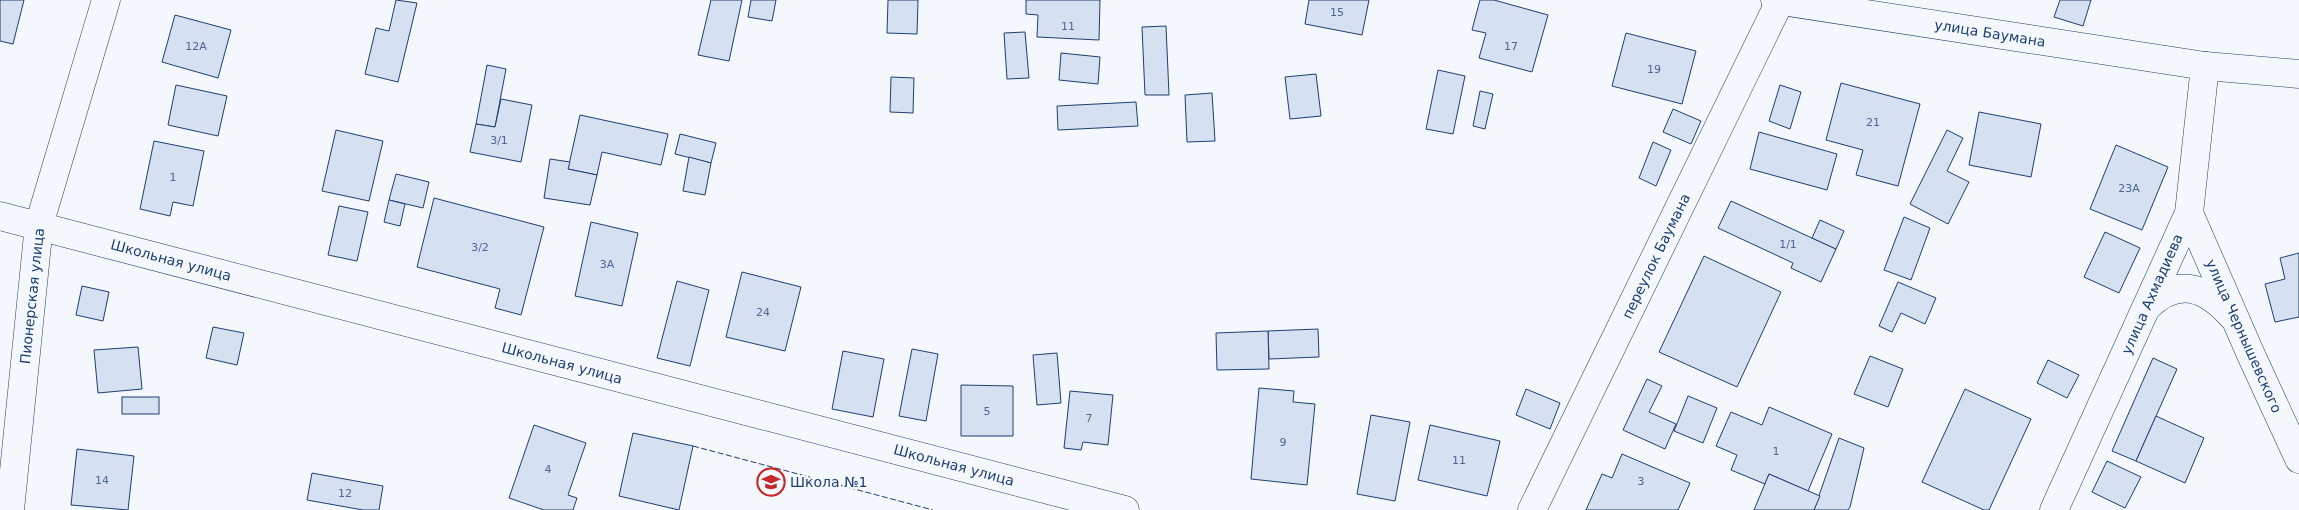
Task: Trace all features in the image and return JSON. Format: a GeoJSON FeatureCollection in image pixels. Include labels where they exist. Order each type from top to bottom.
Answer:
{"type":"FeatureCollection","features":[{"type":"Feature","properties":{"kind":"street","name":"Пионерская улица"},"geometry":{"type":"LineString","coordinates":[[10,510],[39,226],[106,0]]}},
{"type":"Feature","properties":{"kind":"street","name":"улица Баумана"},"geometry":{"type":"LineString","coordinates":[[1777,1],[2205,66],[2299,74]]}},
{"type":"Feature","properties":{"kind":"street","name":"переулок Баумана"},"geometry":{"type":"LineString","coordinates":[[1532,510],[1777,1]]}},
{"type":"Feature","properties":{"kind":"street","name":"улица Ахмадиева"},"geometry":{"type":"LineString","coordinates":[[2054,510],[2189,213],[2205,66]]}},
{"type":"Feature","properties":{"kind":"street","name":"улица Чернышевского"},"geometry":{"type":"LineString","coordinates":[[2189,213],[2299,458]]}},
{"type":"Feature","properties":{"kind":"street","name":"Школьная улица"},"geometry":{"type":"LineString","coordinates":[[0,216],[1125,510]]}},
{"type":"Feature","properties":{"kind":"street"},"geometry":{"type":"LineString","coordinates":[[2146,307],[2157,296],[2169,290],[2187,287],[2205,293],[2224,308],[2236,321]]}},
{"type":"Feature","properties":{"kind":"building"},"geometry":{"type":"Polygon","coordinates":[[[0,0],[24,0],[13,44],[0,41],[0,0]]]}},
{"type":"Feature","properties":{"kind":"building"},"geometry":{"type":"Polygon","coordinates":[[[396,0],[417,3],[398,82],[365,74],[376,28],[389,31],[396,0]]]}},
{"type":"Feature","properties":{"kind":"building"},"geometry":{"type":"Polygon","coordinates":[[[711,0],[742,0],[729,61],[698,55],[711,0]]]}},
{"type":"Feature","properties":{"kind":"building"},"geometry":{"type":"Polygon","coordinates":[[[751,0],[776,0],[772,21],[748,17],[751,0]]]}},
{"type":"Feature","properties":{"kind":"building"},"geometry":{"type":"Polygon","coordinates":[[[888,0],[918,0],[917,34],[887,33],[888,0]]]}},
{"type":"Feature","properties":{"kind":"building"},"geometry":{"type":"Polygon","coordinates":[[[1026,0],[1100,0],[1099,40],[1037,37],[1038,15],[1026,14],[1026,0]]]}},
{"type":"Feature","properties":{"kind":"building"},"geometry":{"type":"Polygon","coordinates":[[[1309,0],[1369,0],[1362,35],[1305,24],[1309,0]]]}},
{"type":"Feature","properties":{"kind":"building"},"geometry":{"type":"Polygon","coordinates":[[[1480,0],[1494,0],[1548,15],[1532,72],[1479,58],[1486,33],[1472,30],[1480,0]]]}},
{"type":"Feature","properties":{"kind":"building"},"geometry":{"type":"Polygon","coordinates":[[[2060,0],[2091,0],[2083,26],[2054,17],[2060,0]]]}},
{"type":"Feature","properties":{"kind":"building"},"geometry":{"type":"Polygon","coordinates":[[[175,15],[231,30],[218,78],[162,62],[175,15]]]}},
{"type":"Feature","properties":{"kind":"building"},"geometry":{"type":"Polygon","coordinates":[[[1166,26],[1169,95],[1145,95],[1142,27],[1166,26]]]}},
{"type":"Feature","properties":{"kind":"building"},"geometry":{"type":"Polygon","coordinates":[[[1025,32],[1029,78],[1007,79],[1004,33],[1025,32]]]}},
{"type":"Feature","properties":{"kind":"building"},"geometry":{"type":"Polygon","coordinates":[[[1626,33],[1696,51],[1682,104],[1612,86],[1626,33]]]}},
{"type":"Feature","properties":{"kind":"building"},"geometry":{"type":"Polygon","coordinates":[[[1061,53],[1100,57],[1098,84],[1059,80],[1061,53]]]}},
{"type":"Feature","properties":{"kind":"building"},"geometry":{"type":"Polygon","coordinates":[[[487,65],[506,69],[495,127],[476,124],[487,65]]]}},
{"type":"Feature","properties":{"kind":"building"},"geometry":{"type":"Polygon","coordinates":[[[1438,70],[1465,76],[1453,134],[1426,129],[1438,70]]]}},
{"type":"Feature","properties":{"kind":"building"},"geometry":{"type":"Polygon","coordinates":[[[1316,74],[1321,116],[1290,119],[1285,77],[1316,74]]]}},
{"type":"Feature","properties":{"kind":"building"},"geometry":{"type":"Polygon","coordinates":[[[891,77],[914,78],[913,113],[890,112],[891,77]]]}},
{"type":"Feature","properties":{"kind":"building"},"geometry":{"type":"Polygon","coordinates":[[[1841,83],[1920,104],[1898,186],[1856,175],[1863,150],[1826,140],[1841,83]]]}},
{"type":"Feature","properties":{"kind":"building"},"geometry":{"type":"Polygon","coordinates":[[[176,85],[227,96],[218,136],[168,125],[176,85]]]}},
{"type":"Feature","properties":{"kind":"building"},"geometry":{"type":"Polygon","coordinates":[[[1780,85],[1801,92],[1790,129],[1769,121],[1780,85]]]}},
{"type":"Feature","properties":{"kind":"building"},"geometry":{"type":"Polygon","coordinates":[[[1480,91],[1493,94],[1485,129],[1473,126],[1480,91]]]}},
{"type":"Feature","properties":{"kind":"building"},"geometry":{"type":"Polygon","coordinates":[[[1212,93],[1215,141],[1187,142],[1185,95],[1212,93]]]}},
{"type":"Feature","properties":{"kind":"building"},"geometry":{"type":"Polygon","coordinates":[[[501,99],[532,105],[521,162],[470,152],[476,124],[495,127],[501,99]]]}},
{"type":"Feature","properties":{"kind":"building"},"geometry":{"type":"Polygon","coordinates":[[[1136,102],[1138,126],[1058,130],[1057,106],[1136,102]]]}},
{"type":"Feature","properties":{"kind":"building"},"geometry":{"type":"Polygon","coordinates":[[[1673,109],[1701,121],[1691,144],[1663,132],[1673,109]]]}},
{"type":"Feature","properties":{"kind":"building"},"geometry":{"type":"Polygon","coordinates":[[[1979,112],[2041,124],[2031,177],[1969,165],[1979,112]]]}},
{"type":"Feature","properties":{"kind":"building"},"geometry":{"type":"Polygon","coordinates":[[[580,115],[668,134],[661,165],[602,152],[597,175],[568,169],[580,115]]]}},
{"type":"Feature","properties":{"kind":"building"},"geometry":{"type":"Polygon","coordinates":[[[336,130],[383,141],[369,201],[322,191],[336,130]]]}},
{"type":"Feature","properties":{"kind":"building"},"geometry":{"type":"Polygon","coordinates":[[[1947,130],[1963,138],[1947,171],[1969,182],[1948,224],[1910,204],[1947,130]]]}},
{"type":"Feature","properties":{"kind":"building"},"geometry":{"type":"Polygon","coordinates":[[[1759,132],[1837,154],[1827,190],[1750,169],[1759,132]]]}},
{"type":"Feature","properties":{"kind":"building"},"geometry":{"type":"Polygon","coordinates":[[[680,134],[716,143],[711,163],[675,154],[680,134]]]}},
{"type":"Feature","properties":{"kind":"building"},"geometry":{"type":"Polygon","coordinates":[[[154,141],[204,151],[193,206],[173,202],[170,216],[140,209],[154,141]]]}},
{"type":"Feature","properties":{"kind":"building"},"geometry":{"type":"Polygon","coordinates":[[[1653,142],[1671,150],[1656,186],[1639,178],[1653,142]]]}},
{"type":"Feature","properties":{"kind":"building"},"geometry":{"type":"Polygon","coordinates":[[[2116,145],[2168,167],[2142,230],[2090,209],[2116,145]]]}},
{"type":"Feature","properties":{"kind":"building"},"geometry":{"type":"Polygon","coordinates":[[[689,157],[711,163],[705,195],[683,191],[689,157]]]}},
{"type":"Feature","properties":{"kind":"building"},"geometry":{"type":"Polygon","coordinates":[[[550,159],[570,162],[568,169],[597,175],[590,205],[544,198],[550,159]]]}},
{"type":"Feature","properties":{"kind":"building"},"geometry":{"type":"Polygon","coordinates":[[[396,174],[429,182],[423,208],[389,200],[396,174]]]}},
{"type":"Feature","properties":{"kind":"building"},"geometry":{"type":"Polygon","coordinates":[[[434,198],[544,227],[521,315],[495,308],[500,289],[417,267],[434,198]]]}},
{"type":"Feature","properties":{"kind":"building"},"geometry":{"type":"Polygon","coordinates":[[[389,200],[405,204],[400,226],[384,222],[389,200]]]}},
{"type":"Feature","properties":{"kind":"building"},"geometry":{"type":"Polygon","coordinates":[[[1731,201],[1836,249],[1821,282],[1791,268],[1793,263],[1718,228],[1731,201]]]}},
{"type":"Feature","properties":{"kind":"building"},"geometry":{"type":"Polygon","coordinates":[[[339,206],[368,212],[357,261],[328,255],[339,206]]]}},
{"type":"Feature","properties":{"kind":"building"},"geometry":{"type":"Polygon","coordinates":[[[1904,217],[1930,228],[1911,280],[1884,270],[1904,217]]]}},
{"type":"Feature","properties":{"kind":"building"},"geometry":{"type":"Polygon","coordinates":[[[1820,220],[1844,231],[1836,249],[1812,238],[1820,220]]]}},
{"type":"Feature","properties":{"kind":"building"},"geometry":{"type":"Polygon","coordinates":[[[591,222],[638,233],[622,306],[575,296],[591,222]]]}},
{"type":"Feature","properties":{"kind":"building"},"geometry":{"type":"Polygon","coordinates":[[[2105,232],[2140,248],[2119,293],[2084,277],[2105,232]]]}},
{"type":"Feature","properties":{"kind":"building"},"geometry":{"type":"Polygon","coordinates":[[[2299,253],[2299,317],[2275,322],[2265,284],[2285,279],[2280,258],[2299,253]]]}},
{"type":"Feature","properties":{"kind":"building"},"geometry":{"type":"Polygon","coordinates":[[[1704,256],[1781,292],[1737,387],[1659,352],[1704,256]]]}},
{"type":"Feature","properties":{"kind":"building"},"geometry":{"type":"Polygon","coordinates":[[[742,272],[801,287],[785,351],[726,337],[742,272]]]}},
{"type":"Feature","properties":{"kind":"building"},"geometry":{"type":"Polygon","coordinates":[[[677,281],[709,290],[690,366],[657,358],[677,281]]]}},
{"type":"Feature","properties":{"kind":"building"},"geometry":{"type":"Polygon","coordinates":[[[1898,282],[1936,298],[1925,324],[1901,313],[1892,332],[1879,326],[1898,282]]]}},
{"type":"Feature","properties":{"kind":"building"},"geometry":{"type":"Polygon","coordinates":[[[82,286],[109,292],[103,321],[76,315],[82,286]]]}},
{"type":"Feature","properties":{"kind":"building"},"geometry":{"type":"Polygon","coordinates":[[[213,327],[244,333],[237,365],[206,358],[213,327]]]}},
{"type":"Feature","properties":{"kind":"building"},"geometry":{"type":"Polygon","coordinates":[[[1318,329],[1319,357],[1269,359],[1268,331],[1318,329]]]}},
{"type":"Feature","properties":{"kind":"building"},"geometry":{"type":"Polygon","coordinates":[[[1268,331],[1269,369],[1217,370],[1216,333],[1268,331]]]}},
{"type":"Feature","properties":{"kind":"building"},"geometry":{"type":"Polygon","coordinates":[[[138,347],[142,389],[98,393],[94,350],[138,347]]]}},
{"type":"Feature","properties":{"kind":"building"},"geometry":{"type":"Polygon","coordinates":[[[912,349],[938,354],[926,421],[899,416],[912,349]]]}},
{"type":"Feature","properties":{"kind":"building"},"geometry":{"type":"Polygon","coordinates":[[[843,351],[884,359],[873,417],[832,409],[843,351]]]}},
{"type":"Feature","properties":{"kind":"building"},"geometry":{"type":"Polygon","coordinates":[[[1057,353],[1061,403],[1037,405],[1033,355],[1057,353]]]}},
{"type":"Feature","properties":{"kind":"building"},"geometry":{"type":"Polygon","coordinates":[[[1870,356],[1903,369],[1888,407],[1854,394],[1870,356]]]}},
{"type":"Feature","properties":{"kind":"building"},"geometry":{"type":"Polygon","coordinates":[[[2153,358],[2177,369],[2136,461],[2112,451],[2153,358]]]}},
{"type":"Feature","properties":{"kind":"building"},"geometry":{"type":"Polygon","coordinates":[[[2048,360],[2079,375],[2067,398],[2037,383],[2048,360]]]}},
{"type":"Feature","properties":{"kind":"building"},"geometry":{"type":"Polygon","coordinates":[[[1647,379],[1662,386],[1649,412],[1676,424],[1665,449],[1623,430],[1647,379]]]}},
{"type":"Feature","properties":{"kind":"building"},"geometry":{"type":"Polygon","coordinates":[[[961,385],[1013,386],[1013,436],[961,436],[961,385]]]}},
{"type":"Feature","properties":{"kind":"building"},"geometry":{"type":"Polygon","coordinates":[[[1259,388],[1294,391],[1293,402],[1315,404],[1307,485],[1251,479],[1259,388]]]}},
{"type":"Feature","properties":{"kind":"building"},"geometry":{"type":"Polygon","coordinates":[[[1526,389],[1560,403],[1550,429],[1516,415],[1526,389]]]}},
{"type":"Feature","properties":{"kind":"building"},"geometry":{"type":"Polygon","coordinates":[[[1965,389],[2031,419],[1989,510],[1984,510],[1922,482],[1965,389]]]}},
{"type":"Feature","properties":{"kind":"building"},"geometry":{"type":"Polygon","coordinates":[[[1070,391],[1113,395],[1108,445],[1083,442],[1081,450],[1064,448],[1070,391]]]}},
{"type":"Feature","properties":{"kind":"building"},"geometry":{"type":"Polygon","coordinates":[[[1688,396],[1717,408],[1703,443],[1674,431],[1688,396]]]}},
{"type":"Feature","properties":{"kind":"building"},"geometry":{"type":"Polygon","coordinates":[[[122,397],[159,397],[159,414],[122,414],[122,397]]]}},
{"type":"Feature","properties":{"kind":"building"},"geometry":{"type":"Polygon","coordinates":[[[1769,407],[1832,434],[1808,491],[1769,474],[1765,484],[1731,470],[1737,455],[1716,446],[1731,412],[1762,425],[1769,407]]]}},
{"type":"Feature","properties":{"kind":"building"},"geometry":{"type":"Polygon","coordinates":[[[1371,415],[1410,422],[1395,501],[1357,494],[1371,415]]]}},
{"type":"Feature","properties":{"kind":"building"},"geometry":{"type":"Polygon","coordinates":[[[2156,416],[2204,438],[2185,483],[2136,461],[2156,416]]]}},
{"type":"Feature","properties":{"kind":"building"},"geometry":{"type":"Polygon","coordinates":[[[534,425],[586,443],[568,495],[577,498],[573,510],[544,510],[509,498],[534,425]]]}},
{"type":"Feature","properties":{"kind":"building"},"geometry":{"type":"Polygon","coordinates":[[[1430,425],[1500,441],[1487,496],[1418,480],[1430,425]]]}},
{"type":"Feature","properties":{"kind":"building"},"geometry":{"type":"Polygon","coordinates":[[[633,433],[693,446],[679,510],[619,496],[633,433]]]}},
{"type":"Feature","properties":{"kind":"building"},"geometry":{"type":"Polygon","coordinates":[[[1839,438],[1864,448],[1850,507],[1848,510],[1814,510],[1839,438]]]}},
{"type":"Feature","properties":{"kind":"building"},"geometry":{"type":"Polygon","coordinates":[[[77,449],[134,456],[128,510],[71,505],[77,449]]]}},
{"type":"Feature","properties":{"kind":"building"},"geometry":{"type":"Polygon","coordinates":[[[1622,454],[1690,483],[1678,510],[1586,510],[1602,474],[1612,478],[1622,454]]]}},
{"type":"Feature","properties":{"kind":"building"},"geometry":{"type":"Polygon","coordinates":[[[2107,461],[2141,477],[2125,508],[2092,492],[2107,461]]]}},
{"type":"Feature","properties":{"kind":"building"},"geometry":{"type":"Polygon","coordinates":[[[312,473],[383,486],[379,510],[363,510],[307,500],[312,473]]]}},
{"type":"Feature","properties":{"kind":"building"},"geometry":{"type":"Polygon","coordinates":[[[1769,474],[1820,496],[1814,510],[1754,510],[1769,474]]]}},
{"type":"Feature","properties":{"kind":"fence"},"geometry":{"type":"LineString","coordinates":[[693,446],[933,510]]}},
{"type":"Feature","properties":{"kind":"place","name":"Школа №1"},"geometry":{"type":"Point","coordinates":[771,482]}}]}
